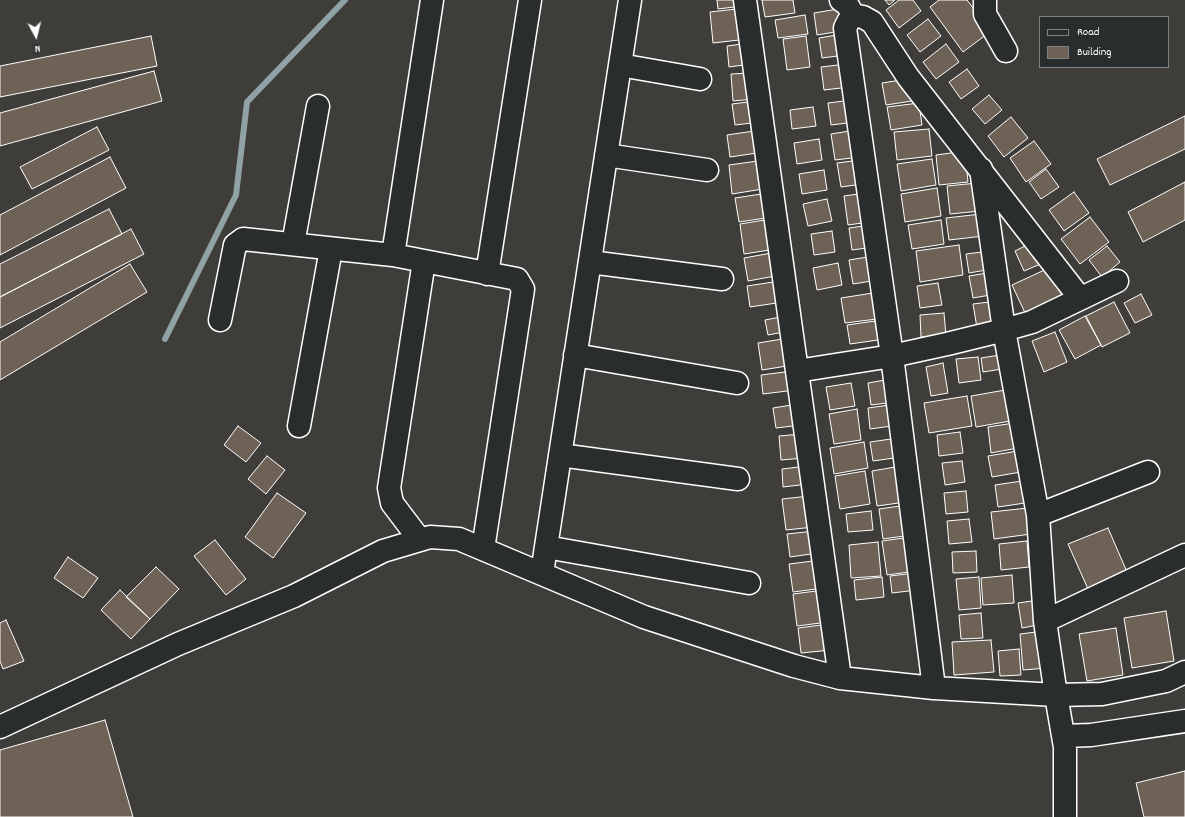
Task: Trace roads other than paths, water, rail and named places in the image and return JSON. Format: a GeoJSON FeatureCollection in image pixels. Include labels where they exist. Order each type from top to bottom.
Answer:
{"type":"FeatureCollection","features":[{"type":"Feature","properties":{"kind":"street"},"geometry":{"type":"LineString","coordinates":[[393,255],[432,0]]}},
{"type":"Feature","properties":{"kind":"street"},"geometry":{"type":"LineString","coordinates":[[487,274],[530,0]]}},
{"type":"Feature","properties":{"kind":"street"},"geometry":{"type":"LineString","coordinates":[[542,574],[630,0]]}},
{"type":"Feature","properties":{"kind":"street"},"geometry":{"type":"LineString","coordinates":[[745,0],[840,678]]}},
{"type":"Feature","properties":{"kind":"street"},"geometry":{"type":"LineString","coordinates":[[985,0],[985,14],[1006,51]]}},
{"type":"Feature","properties":{"kind":"street"},"geometry":{"type":"LineString","coordinates":[[847,8],[872,22],[908,76],[1080,298]]}},
{"type":"Feature","properties":{"kind":"street"},"geometry":{"type":"LineString","coordinates":[[847,8],[848,22],[845,28],[892,356],[934,688]]}},
{"type":"Feature","properties":{"kind":"street"},"geometry":{"type":"LineString","coordinates":[[620,65],[700,78]]}},
{"type":"Feature","properties":{"kind":"street"},"geometry":{"type":"LineString","coordinates":[[293,244],[318,106]]}},
{"type":"Feature","properties":{"kind":"street"},"geometry":{"type":"LineString","coordinates":[[606,155],[707,170]]}},
{"type":"Feature","properties":{"kind":"street"},"geometry":{"type":"LineString","coordinates":[[981,169],[1004,330],[1038,515],[1045,621],[1056,695],[1064,736],[1066,817]]}},
{"type":"Feature","properties":{"kind":"street"},"geometry":{"type":"LineString","coordinates":[[220,320],[235,245],[243,239],[393,255],[517,279],[523,289],[483,548]]}},
{"type":"Feature","properties":{"kind":"street"},"geometry":{"type":"LineString","coordinates":[[299,426],[331,249]]}},
{"type":"Feature","properties":{"kind":"street"},"geometry":{"type":"LineString","coordinates":[[420,540],[392,503],[389,488],[424,261]]}},
{"type":"Feature","properties":{"kind":"street"},"geometry":{"type":"LineString","coordinates":[[590,262],[722,279]]}},
{"type":"Feature","properties":{"kind":"street"},"geometry":{"type":"LineString","coordinates":[[797,371],[892,356],[1004,330],[1032,322],[1116,281]]}},
{"type":"Feature","properties":{"kind":"street"},"geometry":{"type":"LineString","coordinates":[[575,355],[737,383]]}},
{"type":"Feature","properties":{"kind":"street"},"geometry":{"type":"LineString","coordinates":[[560,455],[738,479]]}},
{"type":"Feature","properties":{"kind":"street"},"geometry":{"type":"LineString","coordinates":[[1038,515],[1148,472]]}},
{"type":"Feature","properties":{"kind":"street"},"geometry":{"type":"LineString","coordinates":[[0,727],[178,644],[294,596],[383,552],[430,537],[459,539],[644,617],[794,666],[840,678],[934,688],[1056,695],[1102,694],[1166,681],[1185,672]]}},
{"type":"Feature","properties":{"kind":"street"},"geometry":{"type":"LineString","coordinates":[[546,547],[749,583]]}},
{"type":"Feature","properties":{"kind":"street"},"geometry":{"type":"LineString","coordinates":[[1045,621],[1185,555]]}},
{"type":"Feature","properties":{"kind":"street"},"geometry":{"type":"LineString","coordinates":[[1064,736],[1091,735],[1185,721]]}},
{"type":"Feature","properties":{"kind":"waterway"},"geometry":{"type":"LineString","coordinates":[[165,339],[236,195],[247,102],[345,0]]}}]}
